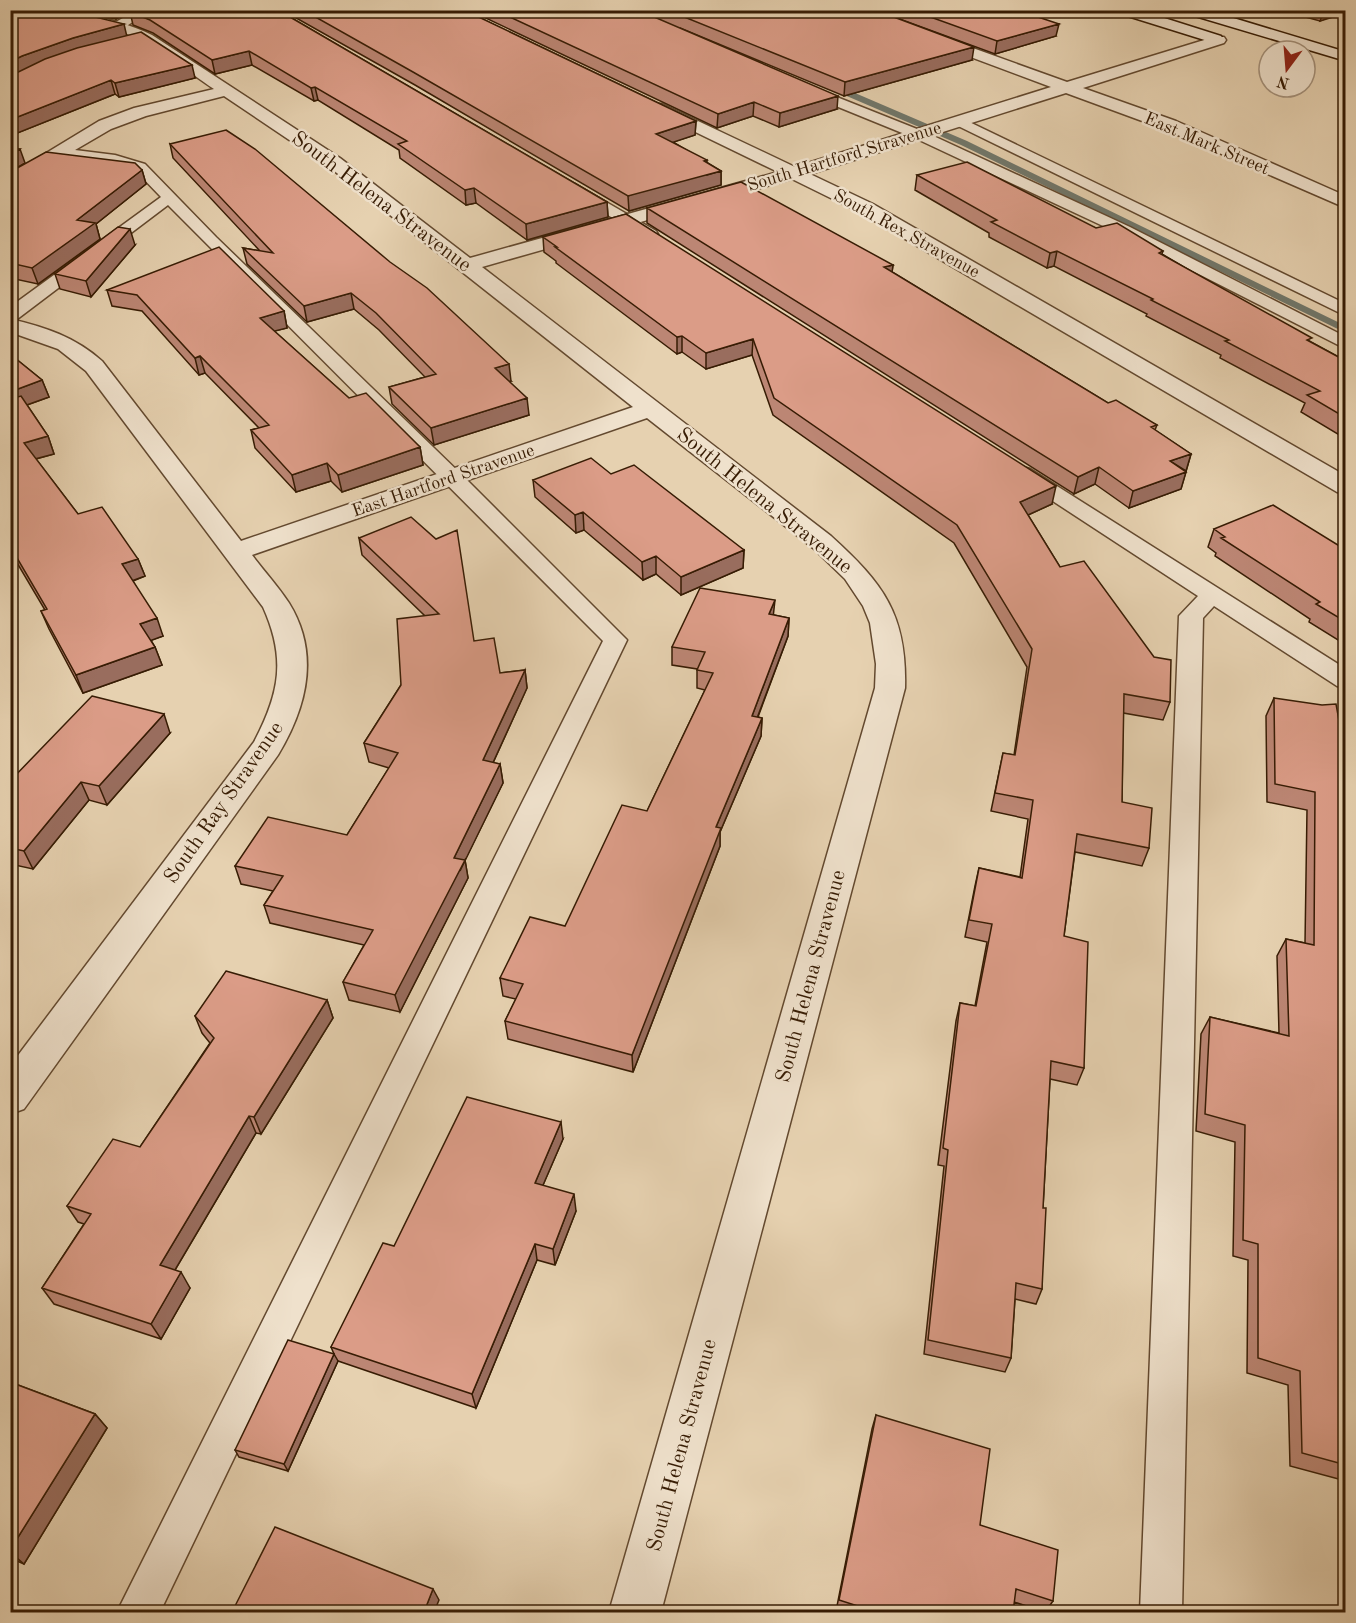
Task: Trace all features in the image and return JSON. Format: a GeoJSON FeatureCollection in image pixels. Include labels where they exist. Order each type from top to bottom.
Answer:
{"type":"FeatureCollection","features":[{"type":"Feature","properties":{"kind":"street"},"geometry":{"type":"LineString","coordinates":[[10,13],[15,10]]}},
{"type":"Feature","properties":{"kind":"street","name":"East Mark Street"},"geometry":{"type":"LineString","coordinates":[[852,10],[1170,125],[1346,203]]}},
{"type":"Feature","properties":{"kind":"street","name":"South Hartford Stravenue"},"geometry":{"type":"LineString","coordinates":[[468,265],[795,173],[1066,88],[1224,42],[1123,10]]}},
{"type":"Feature","properties":{"kind":"street"},"geometry":{"type":"LineString","coordinates":[[1191,10],[1346,57]]}},
{"type":"Feature","properties":{"kind":"street","name":"South Helena Stravenue"},"geometry":{"type":"LineString","coordinates":[[10,13],[85,20],[133,30],[334,162],[652,408],[845,561],[865,584],[879,607],[889,634],[892,660],[890,688],[635,1612]]}},
{"type":"Feature","properties":{"kind":"street"},"geometry":{"type":"LineString","coordinates":[[881,33],[900,28]]}},
{"type":"Feature","properties":{"kind":"street"},"geometry":{"type":"LineString","coordinates":[[10,183],[91,132],[122,118],[227,91]]}},
{"type":"Feature","properties":{"kind":"street","name":"South Rex Stravenue"},"geometry":{"type":"LineString","coordinates":[[634,97],[884,218],[1346,487]]}},
{"type":"Feature","properties":{"kind":"street","name":"South Ray Stravenue"},"geometry":{"type":"LineString","coordinates":[[10,325],[33,330],[70,346],[94,366],[276,605],[286,623],[295,666],[292,692],[283,718],[267,747],[10,1097]]}},
{"type":"Feature","properties":{"kind":"street","name":"East Hartford Stravenue"},"geometry":{"type":"LineString","coordinates":[[235,552],[652,408]]}},
{"type":"Feature","properties":{"kind":"lane"},"geometry":{"type":"LineString","coordinates":[[792,82],[919,134],[1124,230],[1346,344]]}},
{"type":"Feature","properties":{"kind":"lane"},"geometry":{"type":"LineString","coordinates":[[959,121],[1346,311]]}},
{"type":"Feature","properties":{"kind":"lane"},"geometry":{"type":"LineString","coordinates":[[59,152],[115,159],[140,167],[615,640],[138,1612]]}},
{"type":"Feature","properties":{"kind":"lane"},"geometry":{"type":"LineString","coordinates":[[559,179],[669,246]]}},
{"type":"Feature","properties":{"kind":"lane"},"geometry":{"type":"LineString","coordinates":[[10,316],[159,204],[171,199]]}},
{"type":"Feature","properties":{"kind":"lane"},"geometry":{"type":"LineString","coordinates":[[1011,465],[1346,680]]}},
{"type":"Feature","properties":{"kind":"lane"},"geometry":{"type":"LineString","coordinates":[[1161,1612],[1191,616],[1212,594]]}},
{"type":"Feature","properties":{"kind":"building"},"geometry":{"type":"Polygon","coordinates":[[[10,10],[79,13],[124,24],[73,38],[10,62],[10,10]]]}},
{"type":"Feature","properties":{"kind":"building"},"geometry":{"type":"Polygon","coordinates":[[[132,10],[278,10],[607,202],[526,224],[474,188],[465,190],[398,144],[407,141],[249,51],[212,60],[150,20],[130,12],[132,10]]]}},
{"type":"Feature","properties":{"kind":"building"},"geometry":{"type":"Polygon","coordinates":[[[303,10],[464,10],[696,121],[656,134],[707,160],[704,161],[721,171],[628,196],[303,10]]]}},
{"type":"Feature","properties":{"kind":"building"},"geometry":{"type":"Polygon","coordinates":[[[495,10],[638,10],[838,96],[780,113],[754,102],[718,114],[495,10]]]}},
{"type":"Feature","properties":{"kind":"building"},"geometry":{"type":"Polygon","coordinates":[[[667,10],[875,10],[974,47],[845,82],[667,10]]]}},
{"type":"Feature","properties":{"kind":"building"},"geometry":{"type":"Polygon","coordinates":[[[911,10],[1017,10],[1059,24],[997,41],[911,10]]]}},
{"type":"Feature","properties":{"kind":"building"},"geometry":{"type":"Polygon","coordinates":[[[141,32],[192,65],[115,83],[111,80],[10,120],[10,76],[45,59],[77,48],[141,32]]]}},
{"type":"Feature","properties":{"kind":"building"},"geometry":{"type":"Polygon","coordinates":[[[226,130],[255,149],[390,262],[427,288],[509,364],[495,368],[527,398],[431,428],[389,387],[436,374],[376,313],[351,293],[304,306],[243,248],[273,253],[170,144],[226,130]]]}},
{"type":"Feature","properties":{"kind":"building"},"geometry":{"type":"Polygon","coordinates":[[[10,148],[20,149],[10,155],[10,148]]]}},
{"type":"Feature","properties":{"kind":"building"},"geometry":{"type":"Polygon","coordinates":[[[46,152],[135,163],[142,170],[77,220],[95,223],[32,268],[10,263],[10,172],[46,152]]]}},
{"type":"Feature","properties":{"kind":"building"},"geometry":{"type":"Polygon","coordinates":[[[967,162],[1096,228],[1117,223],[1163,251],[1159,253],[1312,338],[1307,340],[1346,361],[1346,418],[1307,395],[1320,391],[1151,300],[1153,299],[1057,251],[1050,253],[991,222],[997,220],[917,175],[967,162]]]}},
{"type":"Feature","properties":{"kind":"building"},"geometry":{"type":"Polygon","coordinates":[[[741,182],[893,265],[884,267],[1108,403],[1116,400],[1157,425],[1151,427],[1191,454],[1170,461],[1186,472],[1133,491],[1099,467],[1078,477],[647,208],[741,182]]]}},
{"type":"Feature","properties":{"kind":"building"},"geometry":{"type":"Polygon","coordinates":[[[626,214],[1056,486],[1020,502],[1060,567],[1084,561],[1154,657],[1171,660],[1170,702],[1124,694],[1122,802],[1152,808],[1149,848],[1077,834],[1064,936],[1088,942],[1084,1068],[1051,1061],[1043,1208],[1046,1208],[1042,1289],[1016,1283],[1011,1358],[928,1340],[948,1150],[943,1148],[960,1003],[976,1006],[992,924],[969,920],[979,868],[1022,878],[1033,800],[995,793],[1003,753],[1015,755],[1032,649],[957,525],[774,398],[753,339],[706,353],[682,336],[677,337],[543,237],[626,214]]]}},
{"type":"Feature","properties":{"kind":"building"},"geometry":{"type":"Polygon","coordinates":[[[118,227],[130,229],[86,281],[55,274],[118,227]]]}},
{"type":"Feature","properties":{"kind":"building"},"geometry":{"type":"Polygon","coordinates":[[[219,247],[284,311],[260,318],[349,398],[366,393],[420,447],[338,475],[327,463],[292,475],[251,430],[269,425],[200,356],[195,358],[137,295],[107,290],[219,247]]]}},
{"type":"Feature","properties":{"kind":"building"},"geometry":{"type":"Polygon","coordinates":[[[10,354],[42,380],[10,392],[10,354]]]}},
{"type":"Feature","properties":{"kind":"building"},"geometry":{"type":"Polygon","coordinates":[[[21,396],[48,436],[24,443],[78,514],[102,507],[138,559],[122,564],[157,618],[140,624],[155,647],[76,675],[41,611],[47,609],[10,546],[10,399],[21,396]]]}},
{"type":"Feature","properties":{"kind":"building"},"geometry":{"type":"Polygon","coordinates":[[[591,458],[611,474],[634,465],[744,550],[681,577],[656,556],[642,562],[583,512],[575,515],[533,480],[591,458]]]}},
{"type":"Feature","properties":{"kind":"building"},"geometry":{"type":"Polygon","coordinates":[[[1273,505],[1346,550],[1346,622],[1316,604],[1320,602],[1221,538],[1225,537],[1214,529],[1273,505]]]}},
{"type":"Feature","properties":{"kind":"building"},"geometry":{"type":"Polygon","coordinates":[[[411,517],[436,539],[457,530],[474,641],[494,638],[500,673],[525,670],[483,760],[500,764],[454,858],[465,860],[395,995],[343,982],[373,930],[264,905],[283,876],[235,866],[268,817],[347,835],[398,753],[364,743],[401,685],[397,619],[439,614],[359,538],[411,517]]]}},
{"type":"Feature","properties":{"kind":"building"},"geometry":{"type":"Polygon","coordinates":[[[700,588],[775,600],[769,614],[789,618],[752,716],[762,718],[716,827],[721,828],[632,1055],[505,1021],[523,984],[500,978],[530,917],[565,926],[622,805],[647,811],[713,673],[697,670],[705,652],[672,647],[700,588]]]}},
{"type":"Feature","properties":{"kind":"building"},"geometry":{"type":"Polygon","coordinates":[[[92,696],[164,714],[99,786],[81,782],[24,851],[10,848],[10,781],[92,696]]]}},
{"type":"Feature","properties":{"kind":"building"},"geometry":{"type":"Polygon","coordinates":[[[1274,698],[1322,705],[1336,704],[1346,759],[1346,1465],[1302,1453],[1300,1371],[1258,1358],[1258,1244],[1243,1240],[1245,1125],[1205,1114],[1210,1017],[1289,1036],[1286,939],[1314,945],[1315,792],[1275,784],[1274,698]]]}},
{"type":"Feature","properties":{"kind":"building"},"geometry":{"type":"Polygon","coordinates":[[[226,971],[327,1000],[254,1117],[249,1116],[160,1265],[181,1272],[151,1324],[42,1288],[91,1214],[67,1206],[113,1139],[140,1147],[214,1038],[195,1016],[226,971]]]}},
{"type":"Feature","properties":{"kind":"building"},"geometry":{"type":"Polygon","coordinates":[[[467,1097],[561,1122],[535,1183],[574,1194],[553,1249],[535,1244],[472,1394],[331,1347],[383,1243],[394,1246],[467,1097]]]}},
{"type":"Feature","properties":{"kind":"building"},"geometry":{"type":"Polygon","coordinates":[[[288,1340],[334,1354],[284,1464],[235,1450],[288,1340]]]}},
{"type":"Feature","properties":{"kind":"building"},"geometry":{"type":"Polygon","coordinates":[[[10,1382],[95,1414],[10,1550],[10,1382]]]}},
{"type":"Feature","properties":{"kind":"building"},"geometry":{"type":"Polygon","coordinates":[[[876,1415],[990,1449],[980,1525],[1058,1550],[1053,1601],[1016,1589],[1013,1612],[866,1612],[867,1609],[839,1600],[876,1415]]]}},
{"type":"Feature","properties":{"kind":"building"},"geometry":{"type":"Polygon","coordinates":[[[275,1527],[433,1589],[424,1612],[232,1612],[275,1527]]]}},
{"type":"Feature","properties":{"kind":"waterway"},"geometry":{"type":"LineString","coordinates":[[831,86],[964,143],[1346,330]]}}]}
